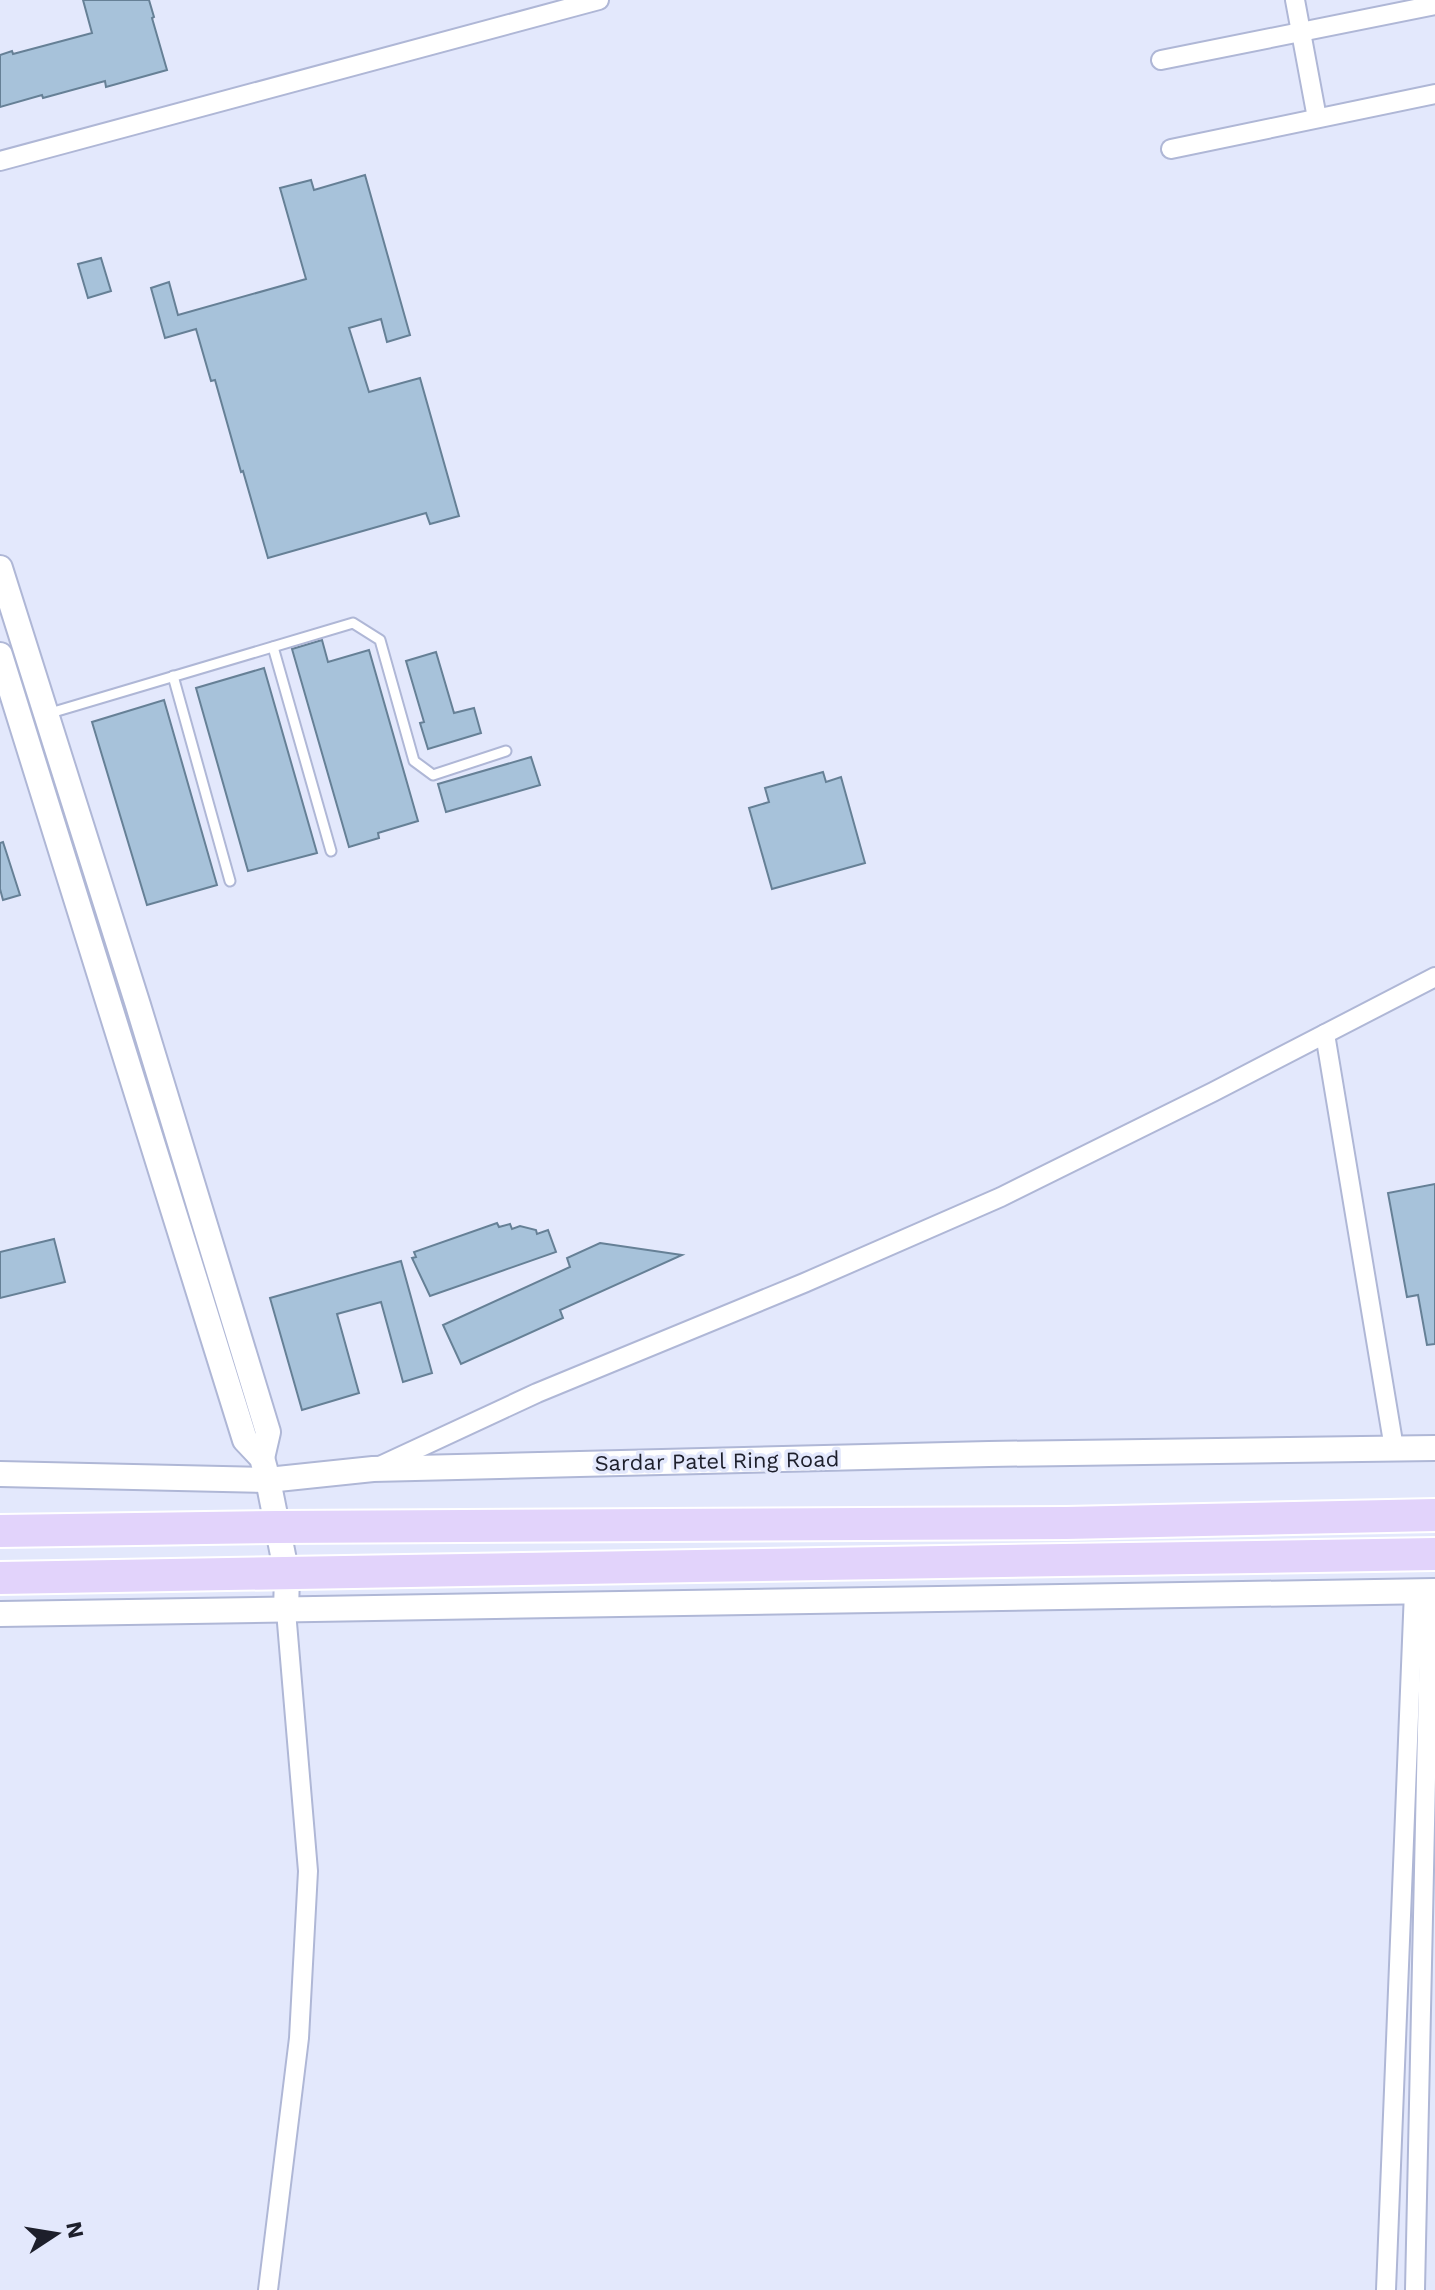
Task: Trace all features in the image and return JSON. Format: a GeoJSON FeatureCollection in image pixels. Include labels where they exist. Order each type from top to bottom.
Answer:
{"type":"FeatureCollection","features":[{"type":"Feature","properties":{"kind":"highway"},"geometry":{"type":"LineString","coordinates":[[0,1531],[967,1524],[1435,1515]]}},
{"type":"Feature","properties":{"kind":"highway"},"geometry":{"type":"LineString","coordinates":[[967,1524],[968,1560]]}},
{"type":"Feature","properties":{"kind":"highway"},"geometry":{"type":"LineString","coordinates":[[0,1578],[1435,1554]]}},
{"type":"Feature","properties":{"kind":"street"},"geometry":{"type":"LineString","coordinates":[[0,161],[599,0]]}},
{"type":"Feature","properties":{"kind":"street"},"geometry":{"type":"LineString","coordinates":[[1295,0],[1317,118]]}},
{"type":"Feature","properties":{"kind":"street"},"geometry":{"type":"LineString","coordinates":[[1161,60],[1435,5]]}},
{"type":"Feature","properties":{"kind":"street"},"geometry":{"type":"LineString","coordinates":[[1171,149],[1435,94]]}},
{"type":"Feature","properties":{"kind":"street"},"geometry":{"type":"LineString","coordinates":[[0,568],[268,1432],[265,1469],[287,1575],[286,1611],[308,1871],[299,2038],[268,2290]]}},
{"type":"Feature","properties":{"kind":"street"},"geometry":{"type":"LineString","coordinates":[[0,655],[245,1440],[265,1469]]}},
{"type":"Feature","properties":{"kind":"street"},"geometry":{"type":"LineString","coordinates":[[33,763],[59,754]]}},
{"type":"Feature","properties":{"kind":"street"},"geometry":{"type":"LineString","coordinates":[[373,1469],[551,1387],[804,1283],[1001,1197],[1435,977]]}},
{"type":"Feature","properties":{"kind":"street"},"geometry":{"type":"LineString","coordinates":[[1325,1034],[1394,1448]]}},
{"type":"Feature","properties":{"kind":"street","name":"Sardar Patel Ring Road"},"geometry":{"type":"LineString","coordinates":[[0,1474],[1435,1448]]}},
{"type":"Feature","properties":{"kind":"street"},"geometry":{"type":"LineString","coordinates":[[0,1614],[1426,1591]]}},
{"type":"Feature","properties":{"kind":"street"},"geometry":{"type":"LineString","coordinates":[[1386,2290],[1426,1591]]}},
{"type":"Feature","properties":{"kind":"street"},"geometry":{"type":"LineString","coordinates":[[1415,2290],[1426,1591]]}},
{"type":"Feature","properties":{"kind":"lane"},"geometry":{"type":"LineString","coordinates":[[46,714],[353,623],[380,640],[414,761],[433,775],[506,751]]}},
{"type":"Feature","properties":{"kind":"lane"},"geometry":{"type":"LineString","coordinates":[[273,647],[331,851]]}},
{"type":"Feature","properties":{"kind":"lane"},"geometry":{"type":"LineString","coordinates":[[173,676],[230,881]]}},
{"type":"Feature","properties":{"kind":"building"},"geometry":{"type":"Polygon","coordinates":[[[83,0],[149,0],[167,70],[106,87],[105,81],[0,107],[0,55],[92,33],[83,0]]]}},
{"type":"Feature","properties":{"kind":"building"},"geometry":{"type":"Polygon","coordinates":[[[365,175],[410,335],[387,342],[381,319],[349,328],[369,392],[420,378],[459,516],[430,524],[426,513],[268,558],[215,380],[211,381],[196,329],[165,338],[151,288],[169,282],[178,315],[306,279],[280,188],[311,180],[314,190],[365,175]]]}},
{"type":"Feature","properties":{"kind":"building"},"geometry":{"type":"Polygon","coordinates":[[[101,258],[111,291],[88,298],[78,264],[101,258]]]}},
{"type":"Feature","properties":{"kind":"building"},"geometry":{"type":"Polygon","coordinates":[[[322,640],[328,662],[369,650],[418,821],[378,833],[379,838],[349,847],[292,649],[322,640]]]}},
{"type":"Feature","properties":{"kind":"building"},"geometry":{"type":"Polygon","coordinates":[[[436,652],[454,713],[474,708],[481,733],[428,749],[420,723],[424,722],[406,661],[436,652]]]}},
{"type":"Feature","properties":{"kind":"building"},"geometry":{"type":"Polygon","coordinates":[[[264,668],[317,853],[248,871],[196,688],[264,668]]]}},
{"type":"Feature","properties":{"kind":"building"},"geometry":{"type":"Polygon","coordinates":[[[164,700],[217,885],[147,905],[92,722],[164,700]]]}},
{"type":"Feature","properties":{"kind":"building"},"geometry":{"type":"Polygon","coordinates":[[[531,757],[540,785],[446,812],[438,784],[531,757]]]}},
{"type":"Feature","properties":{"kind":"building"},"geometry":{"type":"Polygon","coordinates":[[[823,772],[826,782],[841,777],[865,863],[772,889],[749,808],[769,802],[765,788],[823,772]]]}},
{"type":"Feature","properties":{"kind":"building"},"geometry":{"type":"Polygon","coordinates":[[[3,842],[20,895],[3,900],[0,889],[0,843],[3,842]]]}},
{"type":"Feature","properties":{"kind":"building"},"geometry":{"type":"Polygon","coordinates":[[[1435,1184],[1435,1344],[1427,1345],[1418,1295],[1407,1297],[1388,1193],[1435,1184]]]}},
{"type":"Feature","properties":{"kind":"building"},"geometry":{"type":"Polygon","coordinates":[[[497,1223],[499,1227],[510,1224],[512,1229],[520,1226],[536,1230],[537,1234],[548,1230],[556,1252],[430,1296],[412,1258],[416,1257],[414,1252],[497,1223]]]}},
{"type":"Feature","properties":{"kind":"building"},"geometry":{"type":"Polygon","coordinates":[[[54,1239],[65,1282],[0,1298],[0,1252],[54,1239]]]}},
{"type":"Feature","properties":{"kind":"building"},"geometry":{"type":"Polygon","coordinates":[[[600,1243],[682,1255],[560,1310],[563,1318],[461,1364],[443,1325],[570,1267],[567,1258],[600,1243]]]}},
{"type":"Feature","properties":{"kind":"building"},"geometry":{"type":"Polygon","coordinates":[[[401,1261],[432,1373],[403,1382],[381,1302],[337,1314],[359,1393],[302,1410],[270,1298],[401,1261]]]}}]}
